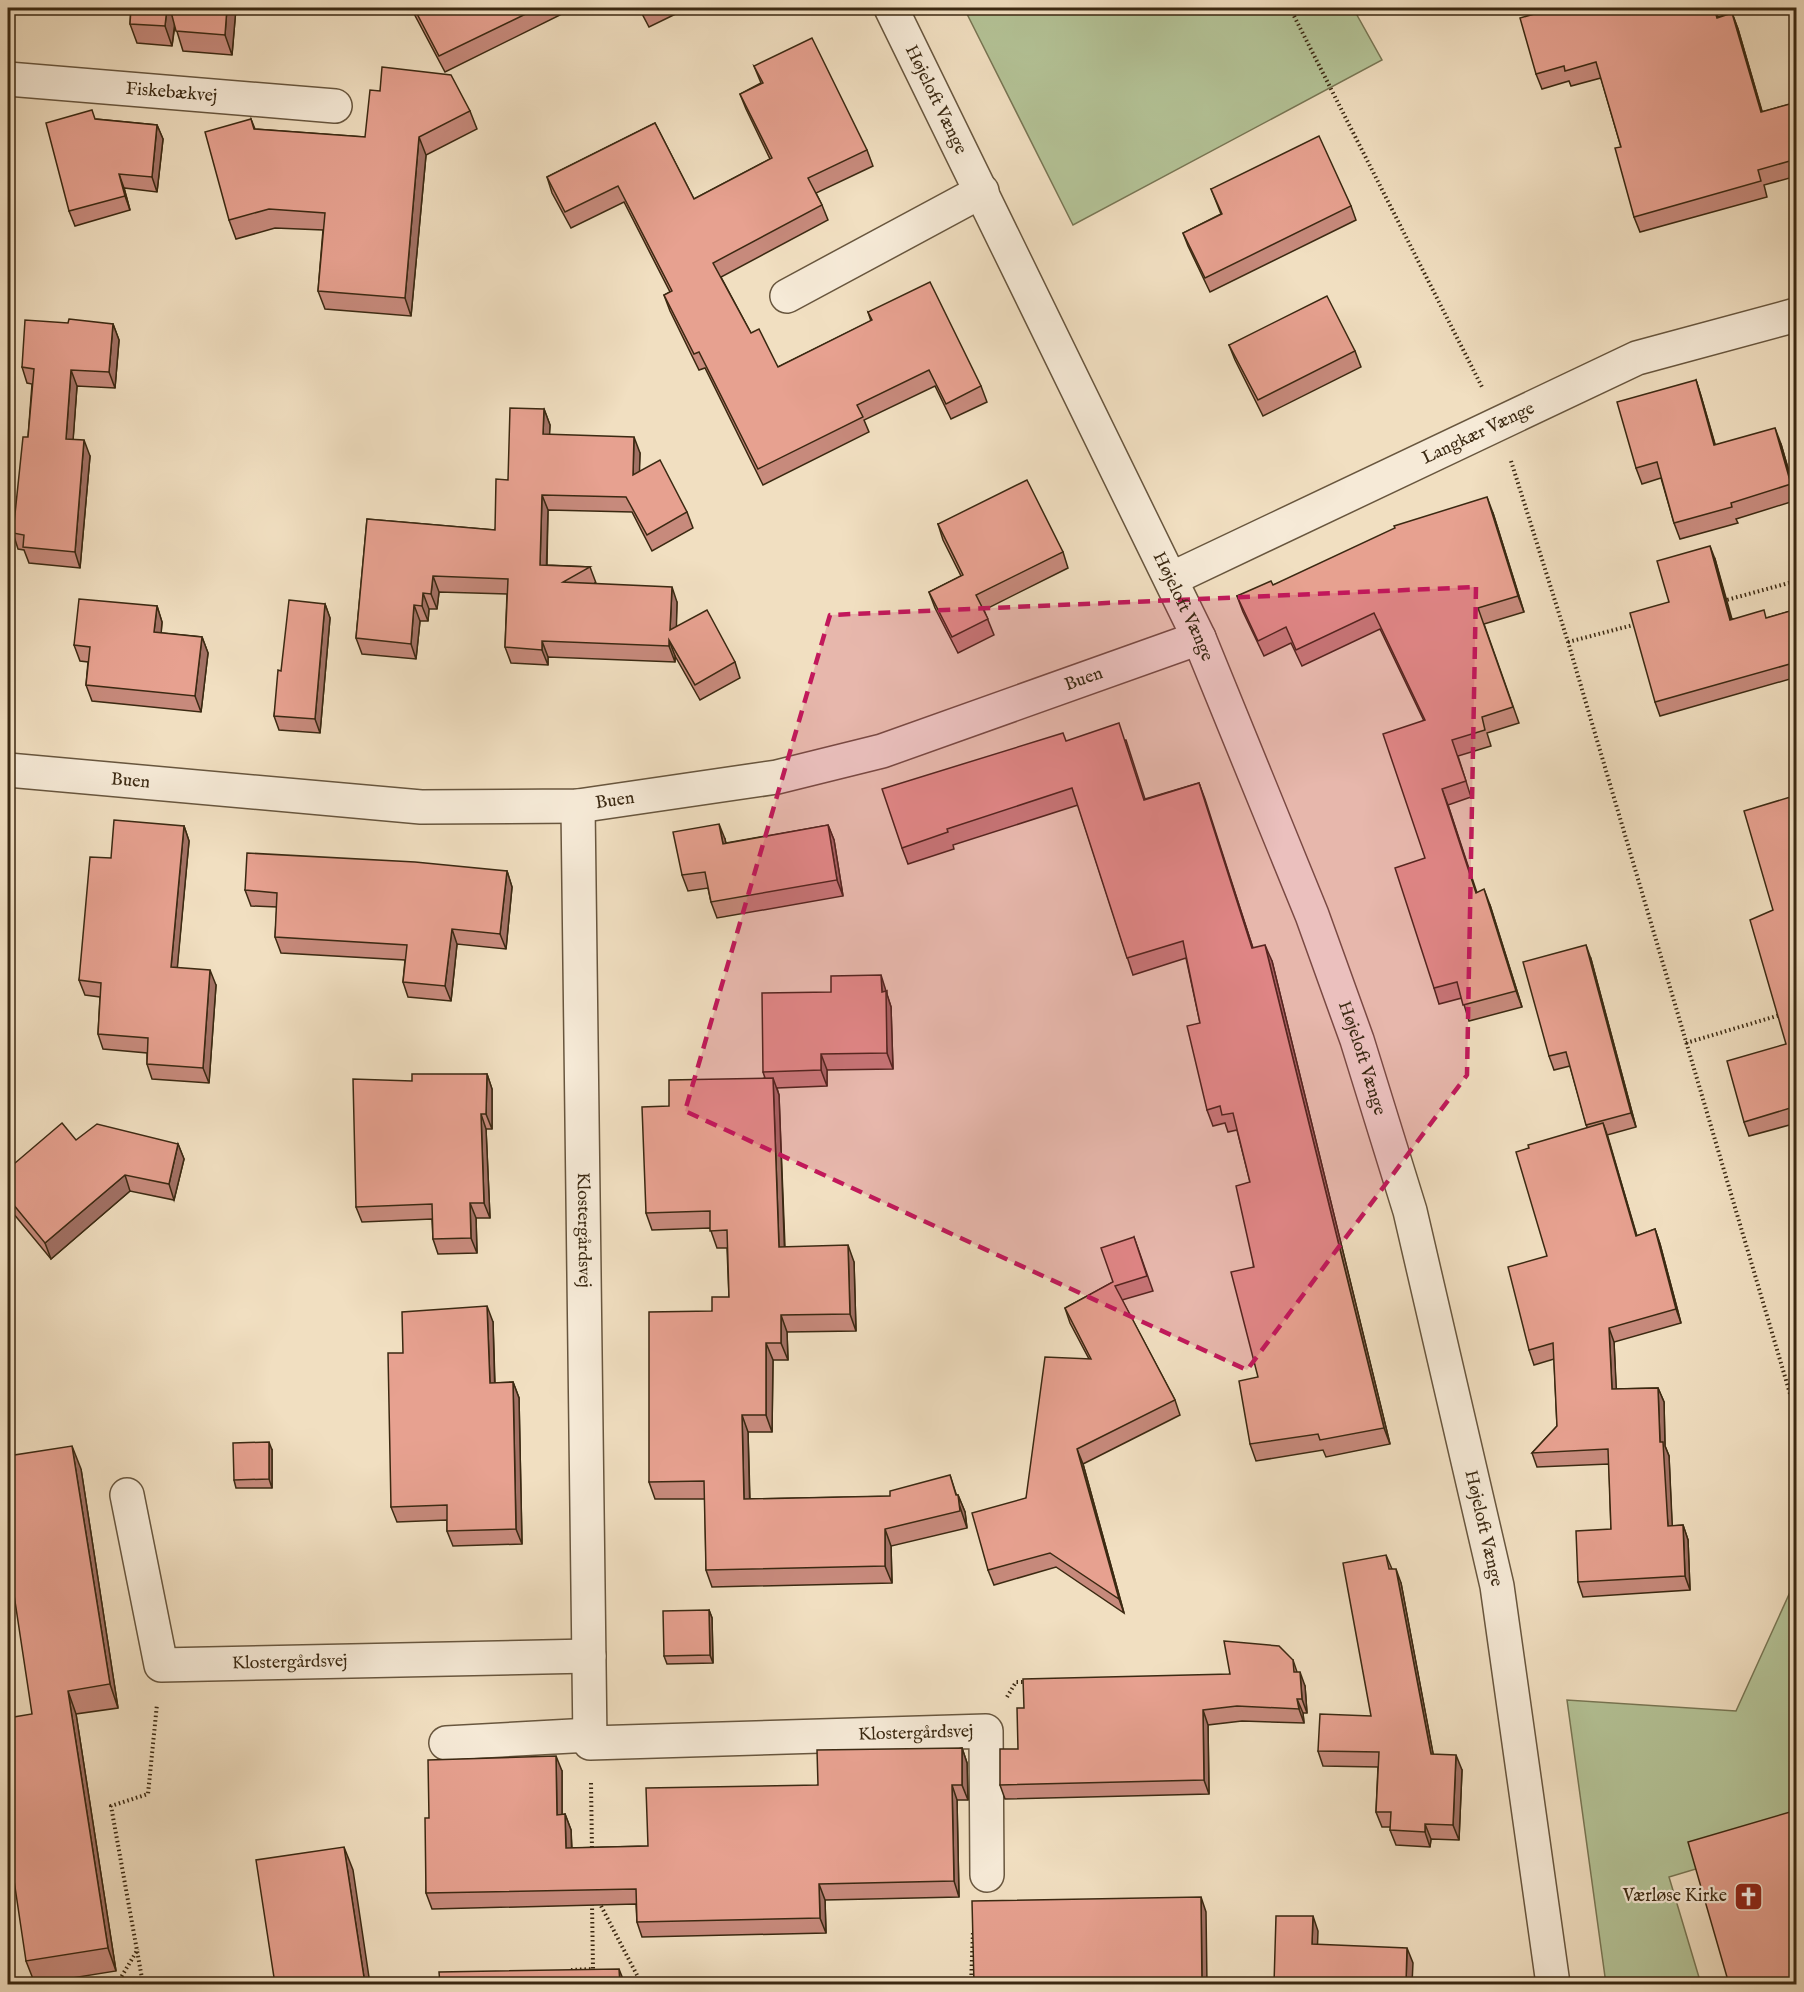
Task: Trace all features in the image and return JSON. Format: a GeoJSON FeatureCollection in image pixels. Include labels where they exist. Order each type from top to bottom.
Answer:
{"type":"FeatureCollection","features":[{"type":"Feature","properties":{"kind":"street","name":"Højeloft Vænge"},"geometry":{"type":"LineString","coordinates":[[891,8],[1199,638],[1312,915],[1357,1040],[1410,1211],[1497,1586],[1553,1984]]}},
{"type":"Feature","properties":{"kind":"street","name":"Fiskebækvej"},"geometry":{"type":"LineString","coordinates":[[8,79],[335,106]]}},
{"type":"Feature","properties":{"kind":"street"},"geometry":{"type":"LineString","coordinates":[[786,296],[982,191]]}},
{"type":"Feature","properties":{"kind":"street","name":"Langkær Vænge"},"geometry":{"type":"LineString","coordinates":[[1171,579],[1637,358],[1797,315]]}},
{"type":"Feature","properties":{"kind":"street","name":"Buen"},"geometry":{"type":"LineString","coordinates":[[8,770],[422,807],[578,806],[777,777],[882,751],[1199,638]]}},
{"type":"Feature","properties":{"kind":"street","name":"Klostergårdsvej"},"geometry":{"type":"LineString","coordinates":[[578,806],[590,1739],[986,1731],[987,1875]]}},
{"type":"Feature","properties":{"kind":"street"},"geometry":{"type":"LineString","coordinates":[[127,1495],[161,1665]]}},
{"type":"Feature","properties":{"kind":"street","name":"Klostergårdsvej"},"geometry":{"type":"LineString","coordinates":[[161,1665],[589,1656]]}},
{"type":"Feature","properties":{"kind":"street"},"geometry":{"type":"LineString","coordinates":[[446,1743],[590,1739]]}},
{"type":"Feature","properties":{"kind":"path"},"geometry":{"type":"LineString","coordinates":[[1290,8],[1499,422],[1568,642],[1797,1414]]}},
{"type":"Feature","properties":{"kind":"path"},"geometry":{"type":"LineString","coordinates":[[1717,603],[1797,581]]}},
{"type":"Feature","properties":{"kind":"path"},"geometry":{"type":"LineString","coordinates":[[1568,642],[1648,621]]}},
{"type":"Feature","properties":{"kind":"path"},"geometry":{"type":"LineString","coordinates":[[1686,1043],[1785,1014]]}},
{"type":"Feature","properties":{"kind":"path"},"geometry":{"type":"LineString","coordinates":[[143,1984],[111,1806],[148,1794],[161,1665]]}},
{"type":"Feature","properties":{"kind":"path"},"geometry":{"type":"LineString","coordinates":[[986,1731],[1016,1682],[1039,1682]]}},
{"type":"Feature","properties":{"kind":"path"},"geometry":{"type":"LineString","coordinates":[[590,1739],[592,1855]]}},
{"type":"Feature","properties":{"kind":"path"},"geometry":{"type":"LineString","coordinates":[[970,1984],[973,1923],[987,1875]]}},
{"type":"Feature","properties":{"kind":"path"},"geometry":{"type":"LineString","coordinates":[[560,1971],[593,1969],[595,1899],[638,1977],[638,1984]]}},
{"type":"Feature","properties":{"kind":"path"},"geometry":{"type":"LineString","coordinates":[[117,1984],[138,1948]]}},
{"type":"Feature","properties":{"kind":"path"},"geometry":{"type":"LineString","coordinates":[[426,1984],[447,1975]]}},
{"type":"Feature","properties":{"kind":"highlighted area"},"geometry":{"type":"Polygon","coordinates":[[[1476,587],[1467,1075],[1247,1370],[685,1111],[830,615],[1476,587]]]}},
{"type":"Feature","properties":{"kind":"green space"},"geometry":{"type":"Polygon","coordinates":[[[964,8],[1353,8],[1382,60],[1073,225],[964,8]]]}},
{"type":"Feature","properties":{"kind":"green space"},"geometry":{"type":"Polygon","coordinates":[[[1796,1579],[1796,1839],[1669,1877],[1701,1984],[1606,1984],[1567,1700],[1736,1711],[1796,1579]]]}},
{"type":"Feature","properties":{"kind":"building"},"geometry":{"type":"Polygon","coordinates":[[[131,8],[167,8],[165,26],[130,24],[131,8]]]}},
{"type":"Feature","properties":{"kind":"building"},"geometry":{"type":"Polygon","coordinates":[[[170,8],[227,8],[225,35],[176,31],[170,8]]]}},
{"type":"Feature","properties":{"kind":"building"},"geometry":{"type":"Polygon","coordinates":[[[414,8],[538,8],[439,56],[414,8]]]}},
{"type":"Feature","properties":{"kind":"building"},"geometry":{"type":"Polygon","coordinates":[[[1547,8],[1714,8],[1717,18],[1732,13],[1761,112],[1797,102],[1797,159],[1758,170],[1761,181],[1634,217],[1615,148],[1621,147],[1596,62],[1565,71],[1564,66],[1536,74],[1520,18],[1548,10],[1547,8]]]}},
{"type":"Feature","properties":{"kind":"building"},"geometry":{"type":"Polygon","coordinates":[[[812,38],[867,150],[808,178],[822,205],[713,263],[751,333],[759,329],[778,367],[872,320],[868,312],[930,282],[981,386],[946,404],[929,370],[857,405],[863,417],[758,469],[699,352],[694,354],[664,295],[672,291],[618,186],[565,212],[547,177],[655,123],[694,199],[772,158],[740,94],[763,83],[754,66],[812,38]]]}},
{"type":"Feature","properties":{"kind":"building"},"geometry":{"type":"Polygon","coordinates":[[[382,67],[451,75],[470,111],[419,137],[405,298],[318,291],[325,213],[269,209],[229,220],[205,132],[251,119],[254,129],[365,137],[370,90],[380,91],[382,67]]]}},
{"type":"Feature","properties":{"kind":"building"},"geometry":{"type":"Polygon","coordinates":[[[92,110],[95,119],[157,125],[152,177],[119,174],[125,196],[69,211],[46,123],[92,110]]]}},
{"type":"Feature","properties":{"kind":"building"},"geometry":{"type":"Polygon","coordinates":[[[1319,136],[1351,206],[1205,278],[1183,233],[1222,214],[1211,189],[1319,136]]]}},
{"type":"Feature","properties":{"kind":"building"},"geometry":{"type":"Polygon","coordinates":[[[1327,296],[1355,351],[1258,400],[1229,345],[1327,296]]]}},
{"type":"Feature","properties":{"kind":"building"},"geometry":{"type":"Polygon","coordinates":[[[69,319],[113,324],[109,372],[71,370],[66,439],[84,440],[75,552],[23,547],[24,535],[13,533],[23,437],[28,437],[34,369],[22,367],[25,320],[68,323],[69,319]]]}},
{"type":"Feature","properties":{"kind":"building"},"geometry":{"type":"Polygon","coordinates":[[[1696,380],[1714,445],[1775,428],[1791,484],[1731,503],[1732,507],[1674,523],[1657,462],[1636,468],[1617,402],[1696,380]]]}},
{"type":"Feature","properties":{"kind":"building"},"geometry":{"type":"Polygon","coordinates":[[[510,408],[544,409],[543,434],[634,437],[633,475],[660,460],[687,512],[647,535],[626,497],[542,495],[540,565],[590,567],[563,582],[672,587],[670,630],[707,610],[735,662],[695,685],[669,640],[669,646],[542,641],[542,650],[505,647],[508,579],[433,576],[431,594],[423,593],[422,606],[414,605],[411,644],[356,638],[367,519],[495,530],[496,479],[508,480],[510,408]]]}},
{"type":"Feature","properties":{"kind":"building"},"geometry":{"type":"Polygon","coordinates":[[[1027,480],[1063,552],[976,595],[988,619],[952,637],[929,592],[963,575],[938,524],[1027,480]]]}},
{"type":"Feature","properties":{"kind":"building"},"geometry":{"type":"Polygon","coordinates":[[[1487,497],[1518,596],[1478,608],[1513,707],[1482,717],[1485,730],[1452,740],[1466,781],[1442,789],[1476,893],[1484,889],[1516,991],[1463,1005],[1457,982],[1434,988],[1395,868],[1425,858],[1383,734],[1425,720],[1374,613],[1296,650],[1286,627],[1258,641],[1237,596],[1271,581],[1273,585],[1395,528],[1394,526],[1487,497]]]}},
{"type":"Feature","properties":{"kind":"building"},"geometry":{"type":"Polygon","coordinates":[[[1710,546],[1730,620],[1764,610],[1766,618],[1797,609],[1797,662],[1655,702],[1630,613],[1669,602],[1657,561],[1710,546]]]}},
{"type":"Feature","properties":{"kind":"building"},"geometry":{"type":"Polygon","coordinates":[[[79,599],[157,606],[154,632],[202,637],[195,696],[86,685],[90,647],[74,645],[79,599]]]}},
{"type":"Feature","properties":{"kind":"building"},"geometry":{"type":"Polygon","coordinates":[[[289,600],[325,604],[315,719],[274,716],[278,670],[281,671],[289,600]]]}},
{"type":"Feature","properties":{"kind":"building"},"geometry":{"type":"Polygon","coordinates":[[[1119,723],[1144,800],[1199,783],[1252,948],[1265,945],[1384,1428],[1320,1440],[1318,1434],[1250,1444],[1239,1381],[1258,1377],[1231,1272],[1254,1267],[1236,1186],[1250,1182],[1233,1113],[1222,1115],[1220,1106],[1207,1110],[1187,1026],[1200,1023],[1183,941],[1127,958],[1072,788],[947,829],[948,832],[902,848],[882,789],[1063,733],[1066,741],[1119,723]]]}},
{"type":"Feature","properties":{"kind":"building"},"geometry":{"type":"Polygon","coordinates":[[[1797,795],[1797,1106],[1744,1122],[1727,1061],[1786,1044],[1750,920],[1773,910],[1744,811],[1797,795]]]}},
{"type":"Feature","properties":{"kind":"building"},"geometry":{"type":"Polygon","coordinates":[[[114,820],[184,826],[171,967],[210,970],[203,1068],[147,1064],[148,1038],[98,1034],[101,983],[79,980],[90,857],[111,858],[114,820]]]}},
{"type":"Feature","properties":{"kind":"building"},"geometry":{"type":"Polygon","coordinates":[[[719,824],[723,844],[828,825],[837,880],[711,902],[705,872],[682,875],[673,832],[719,824]]]}},
{"type":"Feature","properties":{"kind":"building"},"geometry":{"type":"Polygon","coordinates":[[[247,853],[415,862],[507,871],[500,934],[452,929],[445,986],[403,982],[407,945],[275,937],[277,893],[245,890],[247,853]]]}},
{"type":"Feature","properties":{"kind":"building"},"geometry":{"type":"Polygon","coordinates":[[[1586,945],[1631,1113],[1586,1125],[1566,1052],[1549,1056],[1523,962],[1586,945]]]}},
{"type":"Feature","properties":{"kind":"building"},"geometry":{"type":"Polygon","coordinates":[[[881,975],[882,992],[886,991],[887,1053],[821,1054],[821,1070],[763,1072],[762,993],[831,992],[831,976],[881,975]]]}},
{"type":"Feature","properties":{"kind":"building"},"geometry":{"type":"Polygon","coordinates":[[[412,1074],[487,1074],[486,1114],[481,1114],[484,1203],[470,1203],[471,1238],[433,1239],[432,1204],[356,1207],[353,1079],[412,1081],[412,1074]]]}},
{"type":"Feature","properties":{"kind":"building"},"geometry":{"type":"Polygon","coordinates":[[[773,1078],[779,1247],[848,1245],[850,1314],[781,1315],[781,1343],[766,1343],[766,1415],[742,1415],[744,1499],[890,1496],[890,1491],[950,1475],[956,1495],[958,1495],[960,1511],[885,1529],[885,1566],[706,1570],[704,1481],[649,1482],[649,1312],[712,1311],[712,1297],[729,1297],[727,1230],[710,1231],[710,1211],[646,1213],[642,1107],[669,1106],[669,1080],[773,1078]]]}},
{"type":"Feature","properties":{"kind":"building"},"geometry":{"type":"Polygon","coordinates":[[[62,1123],[76,1140],[97,1124],[178,1144],[169,1184],[125,1175],[45,1243],[8,1198],[8,1169],[62,1123]]]}},
{"type":"Feature","properties":{"kind":"building"},"geometry":{"type":"Polygon","coordinates":[[[1603,1123],[1636,1236],[1655,1229],[1676,1309],[1609,1328],[1612,1389],[1658,1388],[1660,1442],[1663,1442],[1668,1526],[1683,1525],[1685,1576],[1578,1582],[1576,1531],[1611,1529],[1608,1449],[1532,1453],[1557,1426],[1553,1343],[1529,1350],[1508,1267],[1547,1256],[1516,1152],[1529,1148],[1528,1145],[1603,1123]]]}},
{"type":"Feature","properties":{"kind":"building"},"geometry":{"type":"Polygon","coordinates":[[[1134,1237],[1147,1276],[1115,1286],[1175,1400],[1077,1449],[1119,1599],[1050,1553],[988,1570],[972,1513],[1026,1498],[1045,1357],[1091,1359],[1065,1308],[1113,1282],[1101,1248],[1134,1237]]]}},
{"type":"Feature","properties":{"kind":"building"},"geometry":{"type":"Polygon","coordinates":[[[487,1306],[490,1383],[513,1382],[516,1529],[447,1531],[447,1505],[391,1507],[388,1353],[403,1353],[402,1312],[487,1306]]]}},
{"type":"Feature","properties":{"kind":"building"},"geometry":{"type":"Polygon","coordinates":[[[269,1442],[269,1479],[234,1480],[233,1443],[269,1442]]]}},
{"type":"Feature","properties":{"kind":"building"},"geometry":{"type":"Polygon","coordinates":[[[72,1446],[110,1684],[68,1691],[108,1948],[26,1961],[8,1840],[8,1718],[32,1714],[8,1555],[8,1456],[72,1446]]]}},
{"type":"Feature","properties":{"kind":"building"},"geometry":{"type":"Polygon","coordinates":[[[1386,1555],[1389,1569],[1396,1569],[1431,1754],[1456,1755],[1453,1825],[1425,1824],[1425,1832],[1390,1830],[1391,1812],[1376,1812],[1379,1752],[1318,1751],[1320,1714],[1371,1716],[1343,1563],[1386,1555]]]}},
{"type":"Feature","properties":{"kind":"building"},"geometry":{"type":"Polygon","coordinates":[[[709,1610],[710,1655],[664,1656],[663,1611],[709,1610]]]}},
{"type":"Feature","properties":{"kind":"building"},"geometry":{"type":"Polygon","coordinates":[[[1224,1641],[1279,1646],[1293,1660],[1294,1672],[1300,1672],[1302,1699],[1297,1699],[1299,1709],[1237,1706],[1203,1710],[1204,1780],[1000,1785],[1000,1749],[1018,1749],[1017,1708],[1024,1708],[1023,1679],[1230,1674],[1224,1641]]]}},
{"type":"Feature","properties":{"kind":"building"},"geometry":{"type":"Polygon","coordinates":[[[962,1748],[962,1785],[952,1785],[954,1881],[819,1884],[820,1918],[637,1922],[636,1889],[426,1893],[425,1818],[429,1818],[428,1760],[556,1756],[557,1815],[565,1814],[566,1848],[648,1846],[646,1788],[818,1785],[817,1750],[962,1748]]]}},
{"type":"Feature","properties":{"kind":"building","name":"Værløse Kirke"},"geometry":{"type":"Polygon","coordinates":[[[1797,1810],[1797,1984],[1729,1984],[1688,1842],[1797,1810]]]}},
{"type":"Feature","properties":{"kind":"building"},"geometry":{"type":"Polygon","coordinates":[[[344,1847],[365,1984],[275,1984],[256,1860],[344,1847]]]}},
{"type":"Feature","properties":{"kind":"building"},"geometry":{"type":"Polygon","coordinates":[[[1201,1897],[1202,1984],[974,1984],[972,1901],[1201,1897]]]}},
{"type":"Feature","properties":{"kind":"building"},"geometry":{"type":"Polygon","coordinates":[[[1276,1916],[1313,1916],[1312,1944],[1407,1948],[1406,1984],[1274,1984],[1276,1916]]]}},
{"type":"Feature","properties":{"kind":"building"},"geometry":{"type":"Polygon","coordinates":[[[619,1969],[620,1984],[440,1984],[439,1972],[619,1969]]]}},
{"type":"Feature","properties":{"kind":"place","name":"Værløse Kirke"},"geometry":{"type":"Point","coordinates":[1748,1896]}}]}
